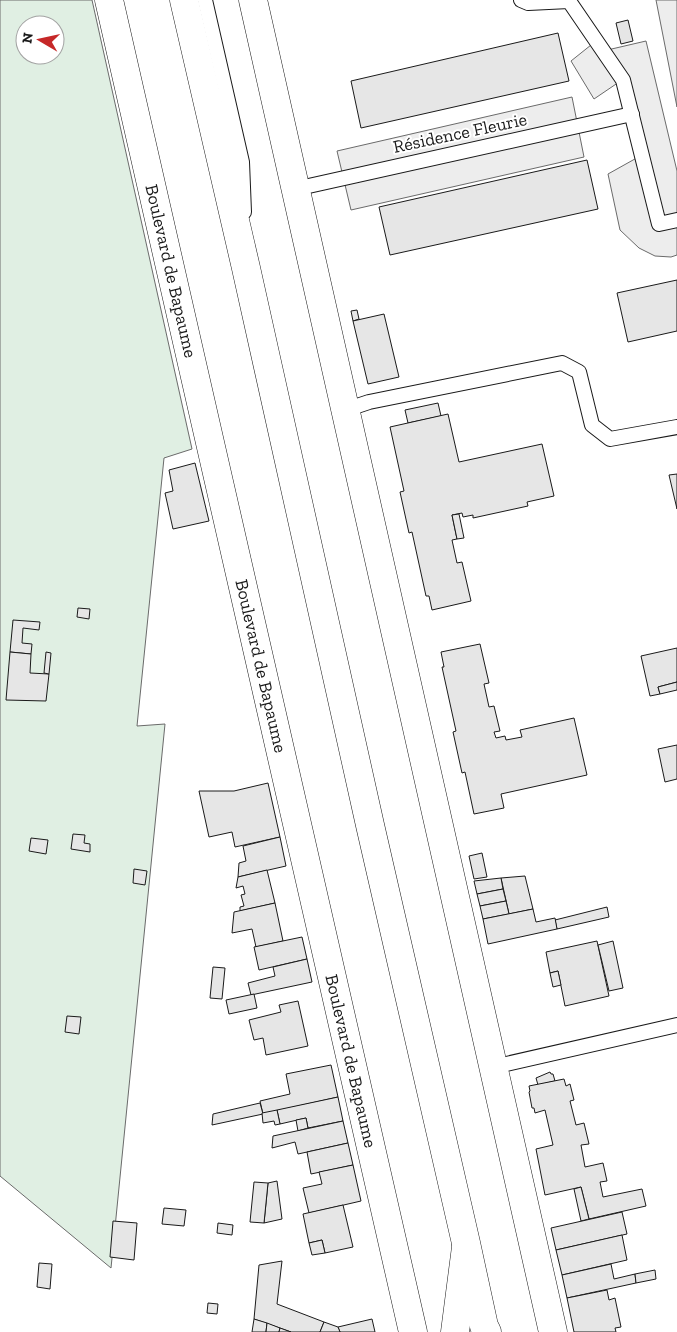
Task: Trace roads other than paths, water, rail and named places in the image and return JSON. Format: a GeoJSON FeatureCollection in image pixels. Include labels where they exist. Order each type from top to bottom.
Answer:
{"type":"FeatureCollection","features":[{"type":"Feature","properties":{"kind":"street","name":"Boulevard de Bapaume"},"geometry":{"type":"LineString","coordinates":[[109,0],[413,1332]]}},
{"type":"Feature","properties":{"kind":"street"},"geometry":{"type":"LineString","coordinates":[[253,0],[553,1332]]}},
{"type":"Feature","properties":{"kind":"street"},"geometry":{"type":"LineString","coordinates":[[189,3],[370,825],[485,1330]]}},
{"type":"Feature","properties":{"kind":"street"},"geometry":{"type":"LineString","coordinates":[[455,1332],[466,1243]]}},
{"type":"Feature","properties":{"kind":"lane"},"geometry":{"type":"LineString","coordinates":[[521,0],[528,3],[569,1],[623,80],[659,224],[677,220]]}},
{"type":"Feature","properties":{"kind":"lane","name":"Résidence Fleurie"},"geometry":{"type":"LineString","coordinates":[[295,189],[632,114]]}},
{"type":"Feature","properties":{"kind":"lane"},"geometry":{"type":"LineString","coordinates":[[345,410],[369,402],[562,363],[579,372],[592,426],[610,439],[677,427]]}},
{"type":"Feature","properties":{"kind":"lane"},"geometry":{"type":"LineString","coordinates":[[493,1067],[677,1025]]}}]}
